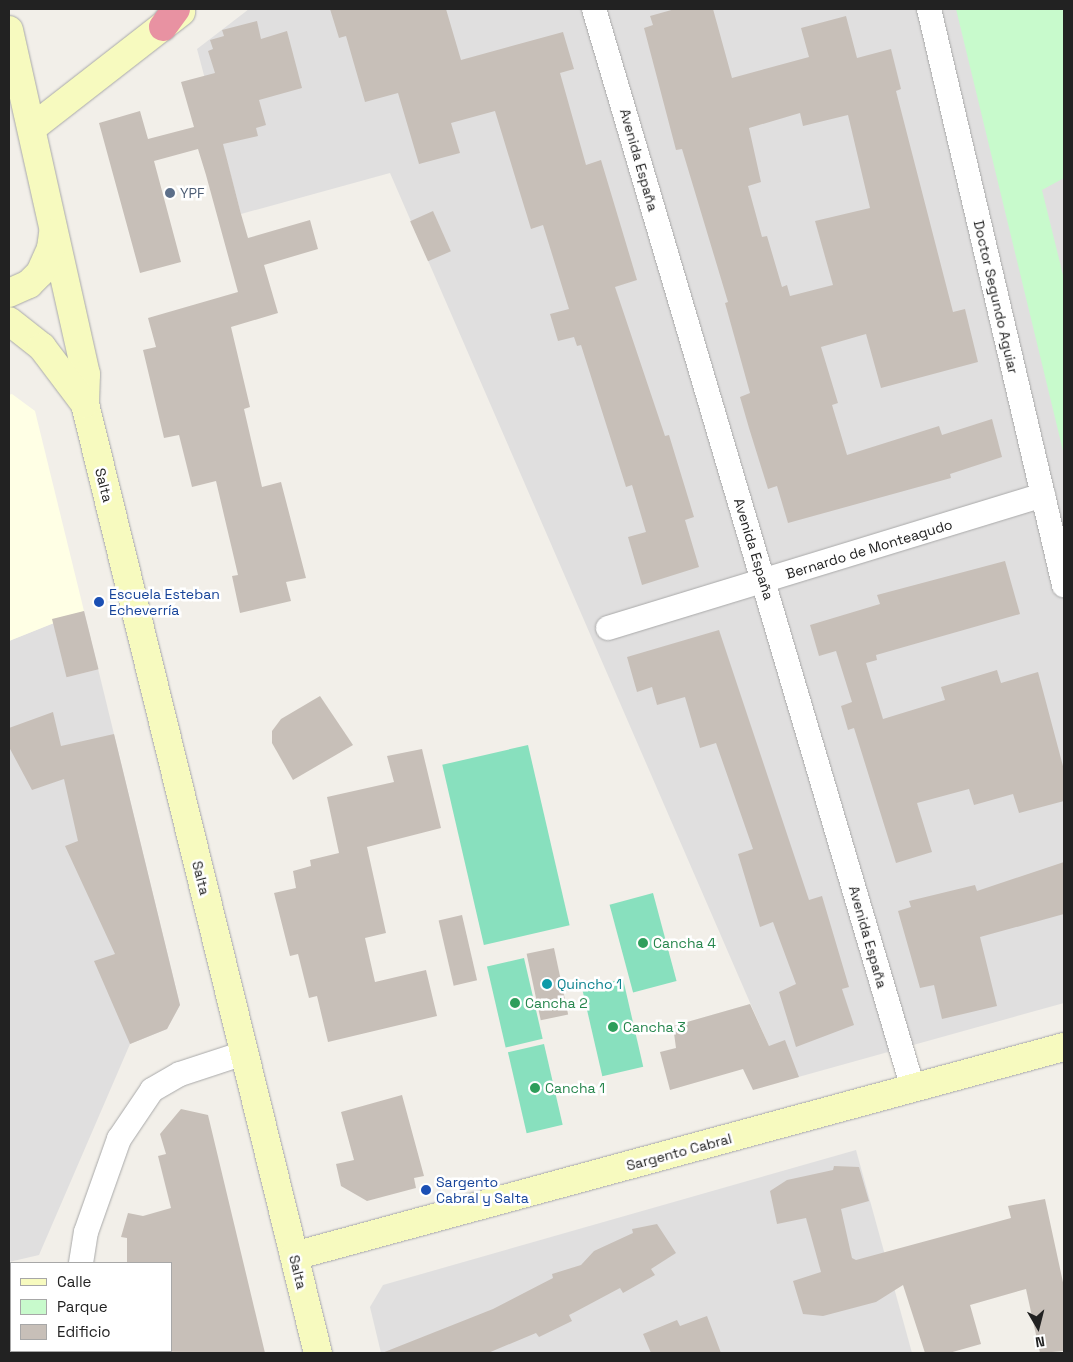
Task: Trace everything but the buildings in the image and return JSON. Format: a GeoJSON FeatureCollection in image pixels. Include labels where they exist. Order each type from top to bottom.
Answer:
{"type":"FeatureCollection","features":[{"type":"Feature","properties":{"kind":"main road"},"geometry":{"type":"LineString","coordinates":[[32,128],[170,18],[186,9]]}},
{"type":"Feature","properties":{"kind":"main road","name":"Salta"},"geometry":{"type":"LineString","coordinates":[[9,30],[54,224],[86,374],[85,404],[318,1353]]}},
{"type":"Feature","properties":{"kind":"main road"},"geometry":{"type":"LineString","coordinates":[[9,293],[29,284],[40,273],[51,248],[54,224]]}},
{"type":"Feature","properties":{"kind":"main road","name":"Salta"},"geometry":{"type":"LineString","coordinates":[[9,321],[42,347],[85,404]]}},
{"type":"Feature","properties":{"kind":"main road","name":"Sargento Cabral"},"geometry":{"type":"LineString","coordinates":[[294,1256],[1064,1047]]}},
{"type":"Feature","properties":{"kind":"street","name":"Avenida España"},"geometry":{"type":"LineString","coordinates":[[594,9],[913,1089]]}},
{"type":"Feature","properties":{"kind":"street","name":"Doctor Segundo Aguiar"},"geometry":{"type":"LineString","coordinates":[[929,9],[1064,585]]}},
{"type":"Feature","properties":{"kind":"street","name":"Bernardo de Monteagudo"},"geometry":{"type":"LineString","coordinates":[[608,628],[764,582],[1043,495]]}},
{"type":"Feature","properties":{"kind":"street"},"geometry":{"type":"LineString","coordinates":[[81,1262],[86,1232],[119,1139],[152,1090],[180,1074],[244,1053]]}},
{"type":"Feature","properties":{"kind":"shaded area"},"geometry":{"type":"Polygon","coordinates":[[[249,9],[1064,9],[1064,1003],[784,1081],[390,173],[241,214],[197,49],[249,9]]]}},
{"type":"Feature","properties":{"kind":"shaded area"},"geometry":{"type":"Polygon","coordinates":[[[12,394],[35,411],[84,611],[9,641],[9,395],[12,394]]]}},
{"type":"Feature","properties":{"kind":"shaded area"},"geometry":{"type":"Polygon","coordinates":[[[84,611],[180,1005],[167,1029],[130,1044],[39,1255],[9,1262],[9,641],[84,611]]]}},
{"type":"Feature","properties":{"kind":"shaded area"},"geometry":{"type":"Polygon","coordinates":[[[856,1150],[912,1353],[381,1353],[370,1307],[383,1285],[856,1150]]]}},
{"type":"Feature","properties":{"kind":"green space"},"geometry":{"type":"Polygon","coordinates":[[[956,9],[1064,9],[1064,178],[1042,190],[1064,279],[1064,455],[956,9]]]}},
{"type":"Feature","properties":{"kind":"green space"},"geometry":{"type":"Polygon","coordinates":[[[528,745],[570,925],[484,945],[442,765],[528,745]]]}},
{"type":"Feature","properties":{"kind":"green space","name":"Cancha 4"},"geometry":{"type":"Polygon","coordinates":[[[653,893],[677,981],[633,993],[610,905],[653,893]]]}},
{"type":"Feature","properties":{"kind":"green space","name":"Cancha 2"},"geometry":{"type":"Polygon","coordinates":[[[524,958],[543,1039],[506,1047],[487,967],[524,958]]]}},
{"type":"Feature","properties":{"kind":"green space","name":"Cancha 3"},"geometry":{"type":"Polygon","coordinates":[[[623,979],[643,1067],[602,1076],[582,988],[623,979]]]}},
{"type":"Feature","properties":{"kind":"green space","name":"Cancha 1"},"geometry":{"type":"Polygon","coordinates":[[[544,1044],[563,1125],[527,1133],[508,1052],[544,1044]]]}},
{"type":"Feature","properties":{"kind":"place","name":"YPF"},"geometry":{"type":"Point","coordinates":[170,193]}},
{"type":"Feature","properties":{"kind":"place","name":"Escuela Esteban Echeverría"},"geometry":{"type":"Point","coordinates":[99,602]}},
{"type":"Feature","properties":{"kind":"place","name":"Cancha 4"},"geometry":{"type":"Point","coordinates":[643,943]}},
{"type":"Feature","properties":{"kind":"place","name":"Quincho 1"},"geometry":{"type":"Point","coordinates":[547,984]}},
{"type":"Feature","properties":{"kind":"place","name":"Cancha 2"},"geometry":{"type":"Point","coordinates":[515,1003]}},
{"type":"Feature","properties":{"kind":"place","name":"Cancha 3"},"geometry":{"type":"Point","coordinates":[613,1027]}},
{"type":"Feature","properties":{"kind":"place","name":"Cancha 1"},"geometry":{"type":"Point","coordinates":[535,1088]}},
{"type":"Feature","properties":{"kind":"place","name":"Sargento Cabral y Salta"},"geometry":{"type":"Point","coordinates":[426,1190]}}]}
